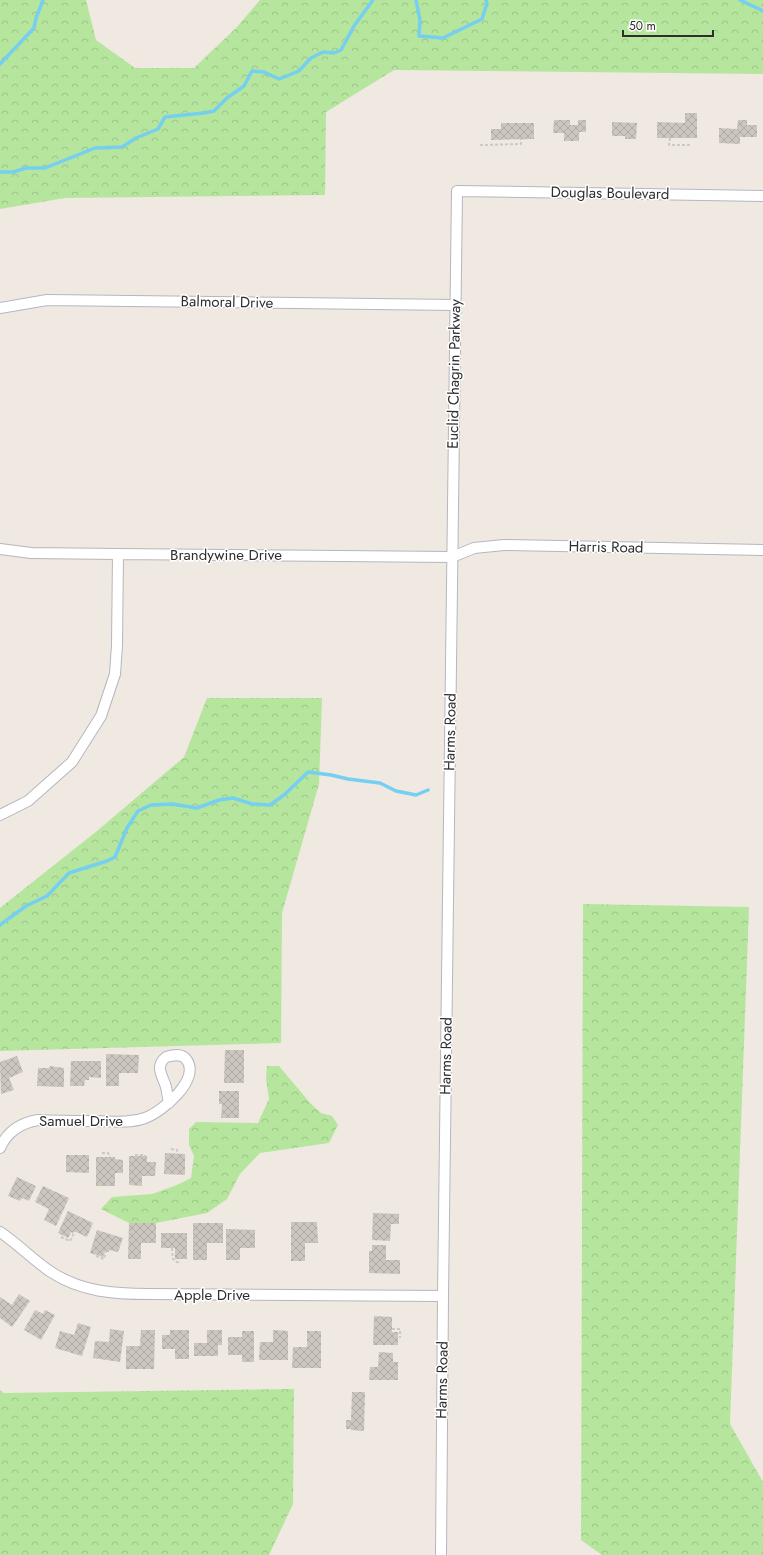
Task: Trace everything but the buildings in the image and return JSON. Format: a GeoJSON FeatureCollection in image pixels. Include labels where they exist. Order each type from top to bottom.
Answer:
{"type":"FeatureCollection","features":[{"type":"Feature","properties":{"kind":"street","name":"Douglas Boulevard"},"geometry":{"type":"LineString","coordinates":[[457,191],[763,196]]}},
{"type":"Feature","properties":{"kind":"street","name":"Euclid Chagrin Parkway"},"geometry":{"type":"LineString","coordinates":[[452,557],[457,191]]}},
{"type":"Feature","properties":{"kind":"street","name":"Balmoral Drive"},"geometry":{"type":"LineString","coordinates":[[0,308],[47,300],[455,306]]}},
{"type":"Feature","properties":{"kind":"street","name":"Harris Road"},"geometry":{"type":"LineString","coordinates":[[452,557],[474,548],[504,545],[763,550]]}},
{"type":"Feature","properties":{"kind":"street","name":"Brandywine Drive"},"geometry":{"type":"LineString","coordinates":[[0,549],[31,553],[452,557]]}},
{"type":"Feature","properties":{"kind":"street"},"geometry":{"type":"LineString","coordinates":[[0,815],[28,801],[72,762],[101,716],[115,674],[117,645],[118,554]]}},
{"type":"Feature","properties":{"kind":"street","name":"Harms Road"},"geometry":{"type":"LineString","coordinates":[[441,1555],[452,557]]}},
{"type":"Feature","properties":{"kind":"street","name":"Samuel Drive"},"geometry":{"type":"LineString","coordinates":[[0,1148],[12,1131],[22,1123],[29,1121],[129,1121],[146,1118],[169,1103]]}},
{"type":"Feature","properties":{"kind":"street","name":"Apple Drive"},"geometry":{"type":"LineString","coordinates":[[0,1232],[19,1245],[50,1272],[82,1288],[106,1293],[443,1296]]}},
{"type":"Feature","properties":{"kind":"path"},"geometry":{"type":"LineString","coordinates":[[670,138],[669,145],[692,145]]}},
{"type":"Feature","properties":{"kind":"path"},"geometry":{"type":"LineString","coordinates":[[480,145],[521,144],[521,139]]}},
{"type":"Feature","properties":{"kind":"path"},"geometry":{"type":"LineString","coordinates":[[171,1149],[177,1150],[178,1154]]}},
{"type":"Feature","properties":{"kind":"path"},"geometry":{"type":"LineString","coordinates":[[102,1153],[108,1153],[110,1157]]}},
{"type":"Feature","properties":{"kind":"path"},"geometry":{"type":"LineString","coordinates":[[135,1155],[145,1156]]}},
{"type":"Feature","properties":{"kind":"path"},"geometry":{"type":"LineString","coordinates":[[62,1237],[70,1241],[75,1231]]}},
{"type":"Feature","properties":{"kind":"path"},"geometry":{"type":"LineString","coordinates":[[172,1248],[173,1259],[181,1263]]}},
{"type":"Feature","properties":{"kind":"path"},"geometry":{"type":"LineString","coordinates":[[96,1256],[104,1259],[106,1251]]}},
{"type":"Feature","properties":{"kind":"path"},"geometry":{"type":"LineString","coordinates":[[392,1329],[400,1329],[400,1338]]}},
{"type":"Feature","properties":{"kind":"green space"},"geometry":{"type":"Polygon","coordinates":[[[0,0],[86,0],[96,40],[135,68],[194,68],[237,27],[260,0],[763,0],[763,74],[394,70],[326,112],[325,195],[65,198],[0,209],[0,0]]]}},
{"type":"Feature","properties":{"kind":"green space"},"geometry":{"type":"Polygon","coordinates":[[[207,698],[322,698],[319,784],[282,913],[281,1043],[0,1051],[0,908],[97,831],[184,757],[207,698]]]}},
{"type":"Feature","properties":{"kind":"green space"},"geometry":{"type":"Polygon","coordinates":[[[583,904],[749,907],[730,1424],[763,1482],[763,1555],[602,1555],[581,1540],[583,904]]]}},
{"type":"Feature","properties":{"kind":"green space"},"geometry":{"type":"Polygon","coordinates":[[[267,1066],[279,1066],[311,1104],[321,1113],[332,1116],[338,1125],[329,1143],[260,1153],[240,1174],[227,1199],[207,1213],[156,1223],[129,1223],[101,1209],[112,1197],[152,1194],[191,1178],[194,1156],[189,1145],[189,1129],[196,1122],[258,1123],[269,1099],[266,1078],[267,1066]]]}},
{"type":"Feature","properties":{"kind":"green space"},"geometry":{"type":"Polygon","coordinates":[[[294,1389],[293,1504],[269,1555],[0,1555],[0,1390],[4,1393],[294,1389]]]}},
{"type":"Feature","properties":{"kind":"waterway"},"geometry":{"type":"LineString","coordinates":[[0,64],[34,28],[43,0]]}},
{"type":"Feature","properties":{"kind":"waterway"},"geometry":{"type":"LineString","coordinates":[[0,172],[13,172],[26,168],[45,168],[95,148],[122,147],[136,138],[158,129],[165,117],[214,111],[227,98],[244,86],[252,71],[264,72],[279,79],[299,71],[311,58],[323,52],[334,53],[341,50],[354,26],[373,0]]}},
{"type":"Feature","properties":{"kind":"waterway"},"geometry":{"type":"LineString","coordinates":[[416,0],[420,20],[419,36],[443,38],[482,19],[487,3],[486,0]]}},
{"type":"Feature","properties":{"kind":"waterway"},"geometry":{"type":"LineString","coordinates":[[740,0],[763,11]]}},
{"type":"Feature","properties":{"kind":"waterway"},"geometry":{"type":"LineString","coordinates":[[0,925],[26,906],[47,896],[69,873],[115,857],[127,828],[138,811],[151,805],[172,804],[197,808],[219,800],[233,798],[252,804],[270,805],[284,795],[308,772],[380,783],[396,791],[416,795],[428,790]]}}]}
